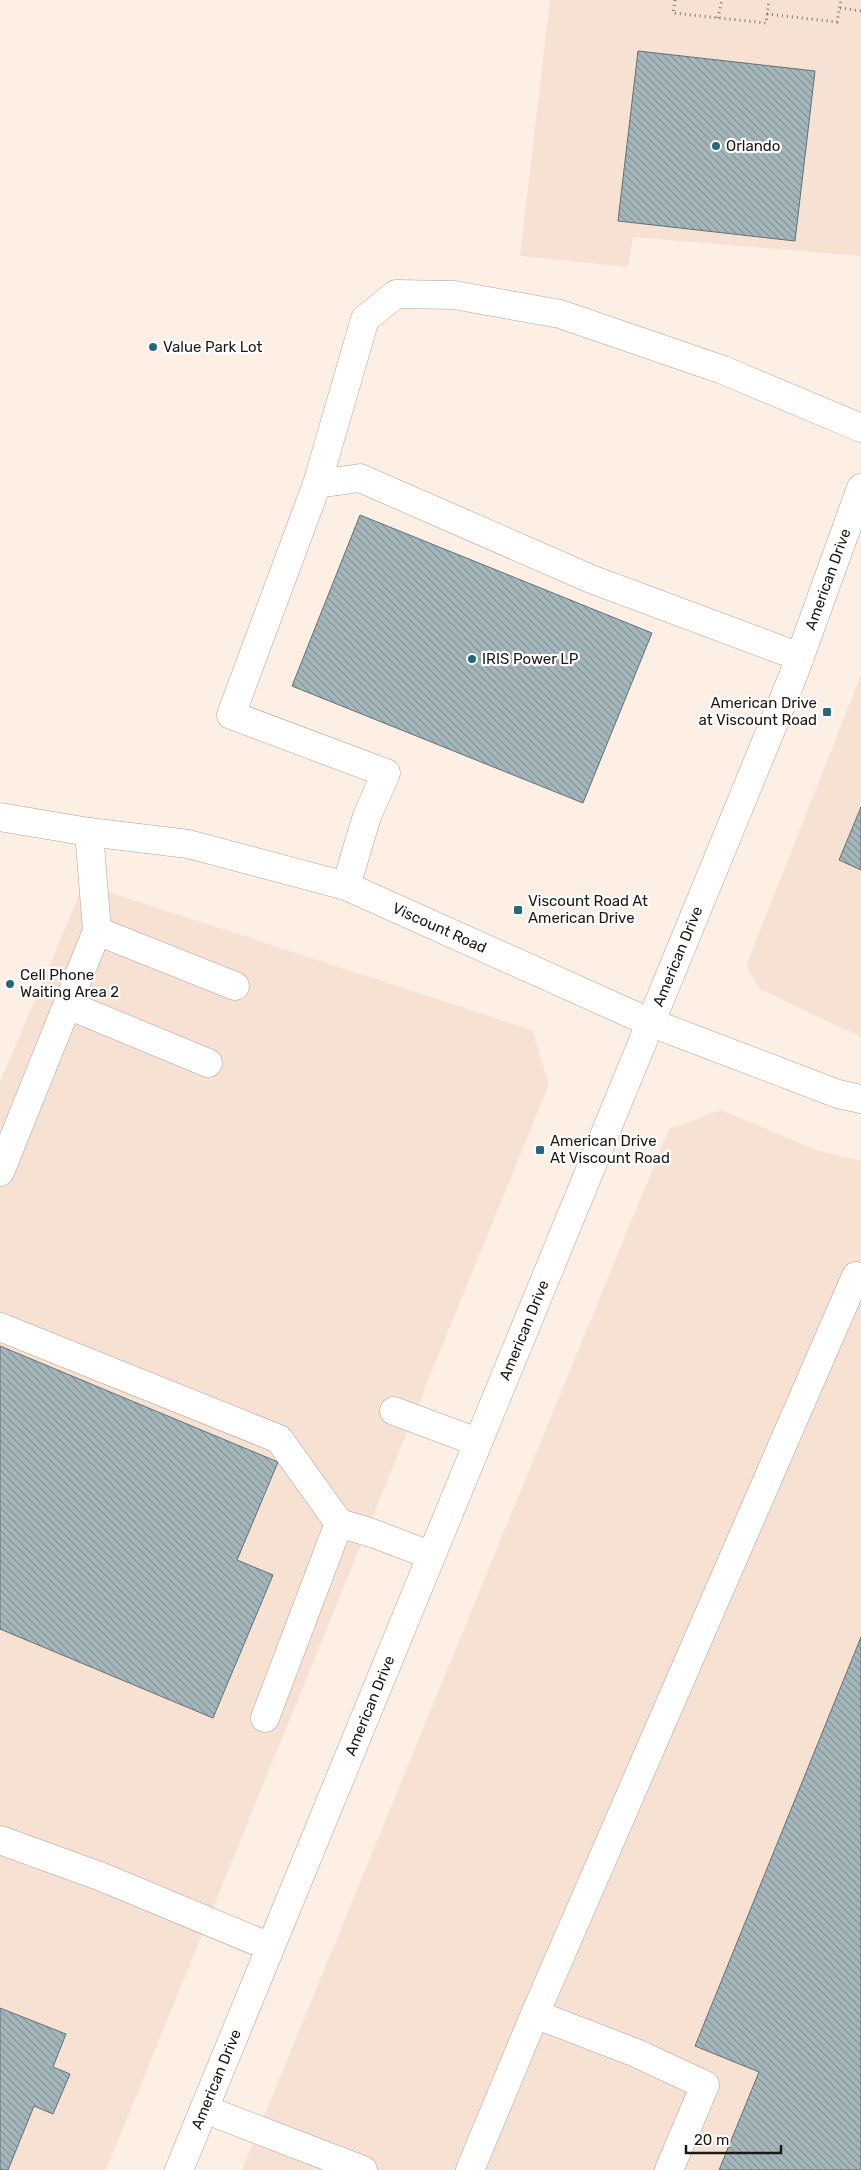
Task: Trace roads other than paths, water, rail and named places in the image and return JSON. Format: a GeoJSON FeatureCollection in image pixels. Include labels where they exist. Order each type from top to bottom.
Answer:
{"type":"FeatureCollection","features":[{"type":"Feature","properties":{"kind":"street"},"geometry":{"type":"LineString","coordinates":[[346,886],[367,816],[386,773],[231,715],[317,484],[365,319],[396,294],[454,295],[560,314],[722,370],[861,428]]}},
{"type":"Feature","properties":{"kind":"street"},"geometry":{"type":"LineString","coordinates":[[317,484],[360,478],[591,579],[800,657]]}},
{"type":"Feature","properties":{"kind":"street","name":"American Drive"},"geometry":{"type":"LineString","coordinates":[[179,2170],[800,657],[861,488]]}},
{"type":"Feature","properties":{"kind":"street","name":"Viscount Road"},"geometry":{"type":"LineString","coordinates":[[0,817],[89,832],[188,844],[346,886],[649,1022],[838,1094],[861,1099]]}},
{"type":"Feature","properties":{"kind":"street"},"geometry":{"type":"LineString","coordinates":[[0,1172],[97,931],[89,832]]}},
{"type":"Feature","properties":{"kind":"street"},"geometry":{"type":"LineString","coordinates":[[97,931],[235,986]]}},
{"type":"Feature","properties":{"kind":"street"},"geometry":{"type":"LineString","coordinates":[[68,1004],[208,1063]]}},
{"type":"Feature","properties":{"kind":"street"},"geometry":{"type":"LineString","coordinates":[[470,2170],[535,2014],[856,1276]]}},
{"type":"Feature","properties":{"kind":"street"},"geometry":{"type":"LineString","coordinates":[[0,1327],[279,1439],[339,1523],[372,1532],[430,1555]]}},
{"type":"Feature","properties":{"kind":"street"},"geometry":{"type":"LineString","coordinates":[[394,1411],[477,1442]]}},
{"type":"Feature","properties":{"kind":"street"},"geometry":{"type":"LineString","coordinates":[[265,1718],[339,1523]]}},
{"type":"Feature","properties":{"kind":"street"},"geometry":{"type":"LineString","coordinates":[[0,1840],[102,1877],[270,1948]]}},
{"type":"Feature","properties":{"kind":"street"},"geometry":{"type":"LineString","coordinates":[[535,2014],[705,2084],[669,2170]]}},
{"type":"Feature","properties":{"kind":"street"},"geometry":{"type":"LineString","coordinates":[[204,2109],[363,2170]]}},
{"type":"Feature","properties":{"kind":"place","name":"Orlando"},"geometry":{"type":"Point","coordinates":[716,146]}},
{"type":"Feature","properties":{"kind":"place","name":"Value Park Lot"},"geometry":{"type":"Point","coordinates":[153,347]}},
{"type":"Feature","properties":{"kind":"place","name":"IRIS Power LP"},"geometry":{"type":"Point","coordinates":[472,659]}},
{"type":"Feature","properties":{"kind":"place","name":"American Drive at Viscount Road"},"geometry":{"type":"Point","coordinates":[827,712]}},
{"type":"Feature","properties":{"kind":"place","name":"Viscount Road At American Drive"},"geometry":{"type":"Point","coordinates":[518,910]}},
{"type":"Feature","properties":{"kind":"place","name":"Cell Phone Waiting Area 2"},"geometry":{"type":"Point","coordinates":[10,984]}},
{"type":"Feature","properties":{"kind":"place","name":"American Drive At Viscount Road"},"geometry":{"type":"Point","coordinates":[540,1150]}}]}
